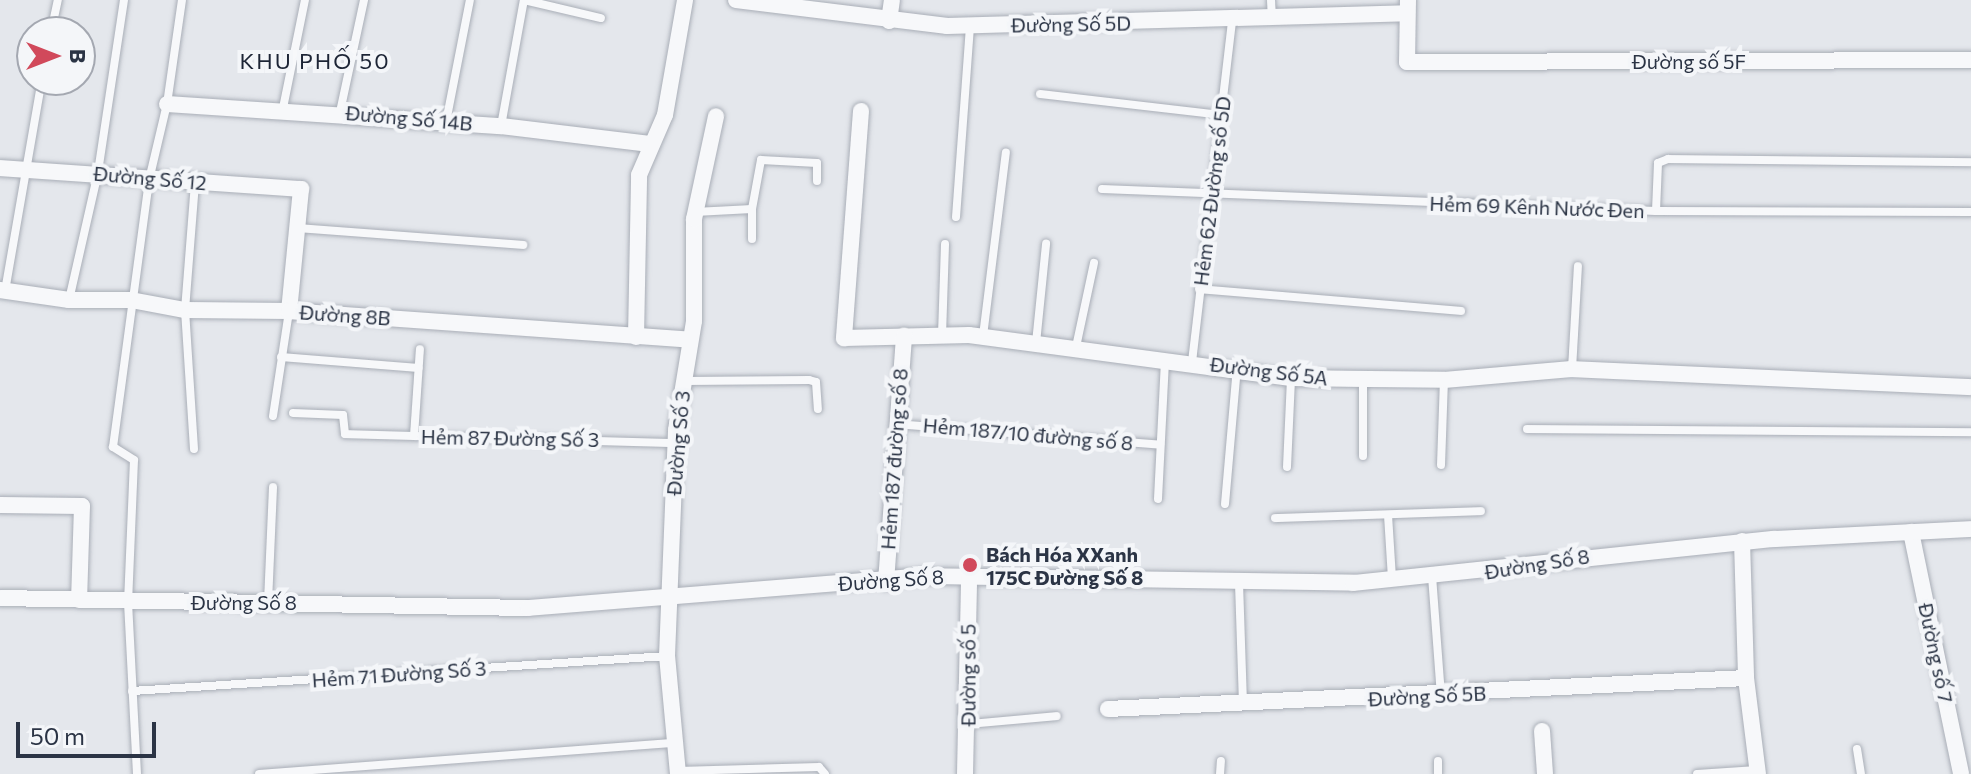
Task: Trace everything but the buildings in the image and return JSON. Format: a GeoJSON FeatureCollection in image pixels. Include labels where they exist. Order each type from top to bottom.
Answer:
{"type":"FeatureCollection","features":[{"type":"Feature","properties":{"kind":"street"},"geometry":{"type":"LineString","coordinates":[[636,337],[639,175],[665,115],[685,0]]}},
{"type":"Feature","properties":{"kind":"street","name":"Đường Số 5D"},"geometry":{"type":"LineString","coordinates":[[736,0],[825,6],[889,21],[970,26],[1272,19],[1408,6]]}},
{"type":"Feature","properties":{"kind":"street"},"geometry":{"type":"LineString","coordinates":[[889,21],[892,0]]}},
{"type":"Feature","properties":{"kind":"street","name":"Đường số 5F"},"geometry":{"type":"LineString","coordinates":[[1408,6],[1407,62],[1971,60]]}},
{"type":"Feature","properties":{"kind":"street","name":"Đường Số 14B"},"geometry":{"type":"LineString","coordinates":[[167,104],[282,113],[340,112],[501,126],[650,144]]}},
{"type":"Feature","properties":{"kind":"street","name":"Đường Số 5A"},"geometry":{"type":"LineString","coordinates":[[861,111],[844,338],[983,336],[1166,358],[1291,378],[1444,380],[1572,369],[1971,387]]}},
{"type":"Feature","properties":{"kind":"street","name":"Đường Số 3"},"geometry":{"type":"LineString","coordinates":[[678,773],[667,656],[675,443],[690,340],[695,212],[716,116]]}},
{"type":"Feature","properties":{"kind":"street","name":"Đường Số 12"},"geometry":{"type":"LineString","coordinates":[[0,168],[98,172],[149,180],[301,189],[297,228]]}},
{"type":"Feature","properties":{"kind":"street"},"geometry":{"type":"LineString","coordinates":[[289,311],[297,228]]}},
{"type":"Feature","properties":{"kind":"street","name":"Đường 8B"},"geometry":{"type":"LineString","coordinates":[[2,290],[69,300],[131,300],[185,310],[289,311],[690,340]]}},
{"type":"Feature","properties":{"kind":"street","name":"Hẻm 187 đường số 8"},"geometry":{"type":"LineString","coordinates":[[886,582],[895,424],[904,336]]}},
{"type":"Feature","properties":{"kind":"street"},"geometry":{"type":"LineString","coordinates":[[0,505],[82,506],[79,600]]}},
{"type":"Feature","properties":{"kind":"street","name":"Đường Số 8"},"geometry":{"type":"LineString","coordinates":[[0,598],[128,603],[268,602],[528,608],[669,594],[969,576],[1239,583],[1392,579],[1512,569],[1572,556],[1742,541],[1971,529]]}},
{"type":"Feature","properties":{"kind":"street","name":"Đường số 7"},"geometry":{"type":"LineString","coordinates":[[1911,532],[1961,774]]}},
{"type":"Feature","properties":{"kind":"street"},"geometry":{"type":"LineString","coordinates":[[1742,541],[1746,678],[1758,772]]}},
{"type":"Feature","properties":{"kind":"street","name":"Đường số 5"},"geometry":{"type":"LineString","coordinates":[[965,774],[969,724],[969,576]]}},
{"type":"Feature","properties":{"kind":"street","name":"Đường Số 5B"},"geometry":{"type":"LineString","coordinates":[[1108,709],[1243,706],[1746,678]]}},
{"type":"Feature","properties":{"kind":"street"},"geometry":{"type":"LineString","coordinates":[[1542,731],[1545,774]]}},
{"type":"Feature","properties":{"kind":"lane"},"geometry":{"type":"LineString","coordinates":[[69,300],[98,172],[124,0]]}},
{"type":"Feature","properties":{"kind":"lane"},"geometry":{"type":"LineString","coordinates":[[137,774],[128,603],[134,460],[113,447],[149,180],[167,104],[182,0]]}},
{"type":"Feature","properties":{"kind":"lane"},"geometry":{"type":"LineString","coordinates":[[282,113],[305,0]]}},
{"type":"Feature","properties":{"kind":"lane"},"geometry":{"type":"LineString","coordinates":[[340,112],[364,0]]}},
{"type":"Feature","properties":{"kind":"lane"},"geometry":{"type":"LineString","coordinates":[[446,122],[470,0]]}},
{"type":"Feature","properties":{"kind":"lane"},"geometry":{"type":"LineString","coordinates":[[501,126],[524,0],[601,18]]}},
{"type":"Feature","properties":{"kind":"lane"},"geometry":{"type":"LineString","coordinates":[[1271,0],[1272,19]]}},
{"type":"Feature","properties":{"kind":"lane","name":"Hẻm 62 Đường số 5D"},"geometry":{"type":"LineString","coordinates":[[1192,362],[1232,20]]}},
{"type":"Feature","properties":{"kind":"lane"},"geometry":{"type":"LineString","coordinates":[[956,217],[970,26]]}},
{"type":"Feature","properties":{"kind":"lane"},"geometry":{"type":"LineString","coordinates":[[1040,94],[1221,115]]}},
{"type":"Feature","properties":{"kind":"lane"},"geometry":{"type":"LineString","coordinates":[[2,290],[39,96]]}},
{"type":"Feature","properties":{"kind":"lane"},"geometry":{"type":"LineString","coordinates":[[983,336],[1006,152]]}},
{"type":"Feature","properties":{"kind":"lane"},"geometry":{"type":"LineString","coordinates":[[1656,211],[1658,163],[1668,159],[1971,162]]}},
{"type":"Feature","properties":{"kind":"lane"},"geometry":{"type":"LineString","coordinates":[[752,239],[752,209],[761,160],[817,163],[817,181]]}},
{"type":"Feature","properties":{"kind":"lane"},"geometry":{"type":"LineString","coordinates":[[194,449],[185,310],[195,182]]}},
{"type":"Feature","properties":{"kind":"lane","name":"Hẻm 69 Kênh Nước Đen"},"geometry":{"type":"LineString","coordinates":[[1102,189],[1209,197],[1656,211],[1971,212]]}},
{"type":"Feature","properties":{"kind":"lane"},"geometry":{"type":"LineString","coordinates":[[695,212],[752,209]]}},
{"type":"Feature","properties":{"kind":"lane"},"geometry":{"type":"LineString","coordinates":[[297,228],[523,245]]}},
{"type":"Feature","properties":{"kind":"lane"},"geometry":{"type":"LineString","coordinates":[[942,335],[945,244]]}},
{"type":"Feature","properties":{"kind":"lane"},"geometry":{"type":"LineString","coordinates":[[1036,343],[1046,244]]}},
{"type":"Feature","properties":{"kind":"lane"},"geometry":{"type":"LineString","coordinates":[[1076,347],[1094,263]]}},
{"type":"Feature","properties":{"kind":"lane"},"geometry":{"type":"LineString","coordinates":[[1572,369],[1578,266]]}},
{"type":"Feature","properties":{"kind":"lane"},"geometry":{"type":"LineString","coordinates":[[1199,289],[1461,311]]}},
{"type":"Feature","properties":{"kind":"lane"},"geometry":{"type":"LineString","coordinates":[[273,416],[289,311]]}},
{"type":"Feature","properties":{"kind":"lane"},"geometry":{"type":"LineString","coordinates":[[414,436],[420,349]]}},
{"type":"Feature","properties":{"kind":"lane"},"geometry":{"type":"LineString","coordinates":[[281,357],[419,368]]}},
{"type":"Feature","properties":{"kind":"lane"},"geometry":{"type":"LineString","coordinates":[[1158,499],[1166,358]]}},
{"type":"Feature","properties":{"kind":"lane"},"geometry":{"type":"LineString","coordinates":[[1225,504],[1238,368]]}},
{"type":"Feature","properties":{"kind":"lane"},"geometry":{"type":"LineString","coordinates":[[1287,467],[1291,378]]}},
{"type":"Feature","properties":{"kind":"lane"},"geometry":{"type":"LineString","coordinates":[[684,381],[809,380],[816,382],[818,409]]}},
{"type":"Feature","properties":{"kind":"lane"},"geometry":{"type":"LineString","coordinates":[[1363,380],[1363,456]]}},
{"type":"Feature","properties":{"kind":"lane"},"geometry":{"type":"LineString","coordinates":[[1441,465],[1444,380]]}},
{"type":"Feature","properties":{"kind":"lane","name":"Hẻm 87 Đường Số 3"},"geometry":{"type":"LineString","coordinates":[[293,413],[343,415],[345,434],[675,443]]}},
{"type":"Feature","properties":{"kind":"lane","name":"Hẻm 187/10 đường số 8"},"geometry":{"type":"LineString","coordinates":[[895,424],[1160,445]]}},
{"type":"Feature","properties":{"kind":"lane"},"geometry":{"type":"LineString","coordinates":[[1527,429],[1971,432]]}},
{"type":"Feature","properties":{"kind":"lane"},"geometry":{"type":"LineString","coordinates":[[268,602],[273,487]]}},
{"type":"Feature","properties":{"kind":"lane"},"geometry":{"type":"LineString","coordinates":[[1275,518],[1481,511]]}},
{"type":"Feature","properties":{"kind":"lane"},"geometry":{"type":"LineString","coordinates":[[1388,515],[1392,579]]}},
{"type":"Feature","properties":{"kind":"lane"},"geometry":{"type":"LineString","coordinates":[[1432,576],[1441,695]]}},
{"type":"Feature","properties":{"kind":"lane"},"geometry":{"type":"LineString","coordinates":[[1239,583],[1243,706]]}},
{"type":"Feature","properties":{"kind":"lane","name":"Hẻm 71 Đường Số 3"},"geometry":{"type":"LineString","coordinates":[[132,691],[667,656]]}},
{"type":"Feature","properties":{"kind":"lane"},"geometry":{"type":"LineString","coordinates":[[969,724],[1057,716]]}},
{"type":"Feature","properties":{"kind":"lane"},"geometry":{"type":"LineString","coordinates":[[259,774],[675,743]]}},
{"type":"Feature","properties":{"kind":"lane"},"geometry":{"type":"LineString","coordinates":[[1857,749],[1861,774]]}},
{"type":"Feature","properties":{"kind":"lane"},"geometry":{"type":"LineString","coordinates":[[1220,774],[1221,761]]}},
{"type":"Feature","properties":{"kind":"lane"},"geometry":{"type":"LineString","coordinates":[[1438,761],[1438,774]]}},
{"type":"Feature","properties":{"kind":"lane"},"geometry":{"type":"LineString","coordinates":[[678,773],[819,767],[825,774]]}},
{"type":"Feature","properties":{"kind":"lane"},"geometry":{"type":"LineString","coordinates":[[1697,774],[1758,772]]}},
{"type":"Feature","properties":{"kind":"place","name":"Bách Hóa XXanh 175C Đường Số 8"},"geometry":{"type":"Point","coordinates":[970,565]}},
{"type":"Feature","properties":{"kind":"district","name":"KHU PHỐ 50"},"geometry":{"type":"Point","coordinates":[315,61]}}]}
